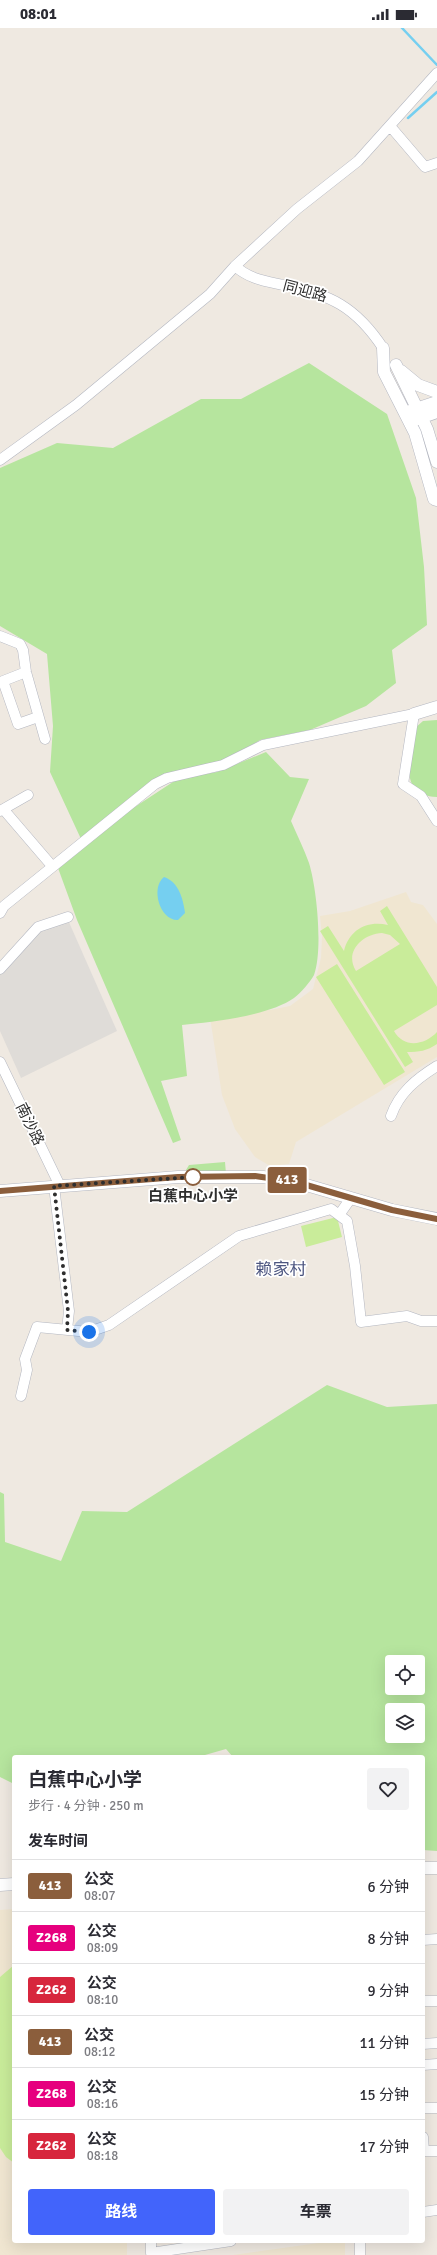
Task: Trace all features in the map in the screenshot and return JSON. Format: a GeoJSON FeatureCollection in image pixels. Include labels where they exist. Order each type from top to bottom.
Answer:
{"type":"FeatureCollection","features":[{"type":"Feature","properties":{"kind":"street"},"geometry":{"type":"LineString","coordinates":[[0,460],[76,405],[210,294],[235,266],[297,209],[358,161],[436,76]]}},
{"type":"Feature","properties":{"kind":"street"},"geometry":{"type":"LineString","coordinates":[[390,126],[426,167],[437,163]]}},
{"type":"Feature","properties":{"kind":"street","name":"同迎路"},"geometry":{"type":"LineString","coordinates":[[235,266],[253,279],[317,292],[335,299],[362,320],[383,348]]}},
{"type":"Feature","properties":{"kind":"street"},"geometry":{"type":"LineString","coordinates":[[383,348],[396,365],[418,385],[437,392]]}},
{"type":"Feature","properties":{"kind":"street"},"geometry":{"type":"LineString","coordinates":[[383,348],[384,372],[407,417],[434,499],[437,500]]}},
{"type":"Feature","properties":{"kind":"street"},"geometry":{"type":"LineString","coordinates":[[396,365],[419,413],[437,462]]}},
{"type":"Feature","properties":{"kind":"street"},"geometry":{"type":"LineString","coordinates":[[407,417],[419,413],[437,402]]}},
{"type":"Feature","properties":{"kind":"street"},"geometry":{"type":"LineString","coordinates":[[419,413],[437,412]]}},
{"type":"Feature","properties":{"kind":"street"},"geometry":{"type":"LineString","coordinates":[[0,636],[20,644],[24,650],[26,672],[45,740]]}},
{"type":"Feature","properties":{"kind":"street"},"geometry":{"type":"LineString","coordinates":[[26,672],[3,681],[18,724],[38,717]]}},
{"type":"Feature","properties":{"kind":"street"},"geometry":{"type":"LineString","coordinates":[[1,906],[155,784],[167,778],[224,765],[263,745],[414,714],[437,707]]}},
{"type":"Feature","properties":{"kind":"street"},"geometry":{"type":"LineString","coordinates":[[414,714],[404,784],[421,796],[437,821]]}},
{"type":"Feature","properties":{"kind":"street"},"geometry":{"type":"LineString","coordinates":[[28,795],[2,810],[52,866]]}},
{"type":"Feature","properties":{"kind":"street"},"geometry":{"type":"LineString","coordinates":[[0,969],[38,927],[68,918]]}},
{"type":"Feature","properties":{"kind":"street","name":"南沙路"},"geometry":{"type":"LineString","coordinates":[[0,1062],[57,1186],[68,1311],[67,1330]]}},
{"type":"Feature","properties":{"kind":"street"},"geometry":{"type":"LineString","coordinates":[[390,1116],[394,1106],[407,1088],[437,1066]]}},
{"type":"Feature","properties":{"kind":"street"},"geometry":{"type":"LineString","coordinates":[[0,1191],[178,1177],[255,1176],[296,1182],[392,1210],[437,1219]]}},
{"type":"Feature","properties":{"kind":"street"},"geometry":{"type":"LineString","coordinates":[[339,1215],[351,1198]]}},
{"type":"Feature","properties":{"kind":"street"},"geometry":{"type":"LineString","coordinates":[[21,1396],[27,1370],[25,1359],[37,1327],[89,1332],[109,1325],[239,1236],[331,1209],[347,1221],[361,1322],[407,1316],[421,1321],[437,1320]]}},
{"type":"Feature","properties":{"kind":"street"},"geometry":{"type":"LineString","coordinates":[[425,1868],[437,1868]]}},
{"type":"Feature","properties":{"kind":"street"},"geometry":{"type":"LineString","coordinates":[[0,1885],[12,1884]]}},
{"type":"Feature","properties":{"kind":"street"},"geometry":{"type":"LineString","coordinates":[[425,1940],[437,1939]]}},
{"type":"Feature","properties":{"kind":"street"},"geometry":{"type":"LineString","coordinates":[[425,2001],[437,2001]]}},
{"type":"Feature","properties":{"kind":"street"},"geometry":{"type":"LineString","coordinates":[[425,2044],[437,2043]]}},
{"type":"Feature","properties":{"kind":"street"},"geometry":{"type":"LineString","coordinates":[[425,2065],[437,2064]]}},
{"type":"Feature","properties":{"kind":"street"},"geometry":{"type":"LineString","coordinates":[[425,2108],[437,2108]]}},
{"type":"Feature","properties":{"kind":"street"},"geometry":{"type":"LineString","coordinates":[[425,2151],[437,2151]]}},
{"type":"Feature","properties":{"kind":"street"},"geometry":{"type":"LineString","coordinates":[[425,2212],[437,2210]]}},
{"type":"Feature","properties":{"kind":"street"},"geometry":{"type":"LineString","coordinates":[[151,2243],[151,2253],[218,2243]]}},
{"type":"Feature","properties":{"kind":"street"},"geometry":{"type":"LineString","coordinates":[[360,2243],[360,2255]]}},
{"type":"Feature","properties":{"kind":"shaded area"},"geometry":{"type":"Polygon","coordinates":[[[406,892],[411,902],[423,905],[437,924],[437,1057],[296,1142],[289,1164],[270,1166],[255,1157],[235,1129],[222,1095],[208,1004],[231,1011],[270,1010],[290,1006],[313,989],[321,958],[322,937],[320,916],[350,911],[406,892]]]}},
{"type":"Feature","properties":{"kind":"shaded area"},"geometry":{"type":"Polygon","coordinates":[[[68,920],[117,1031],[21,1078],[0,1031],[0,972],[38,929],[68,920]]]}},
{"type":"Feature","properties":{"kind":"shaded area"},"geometry":{"type":"Polygon","coordinates":[[[12,1909],[12,2243],[127,2243],[127,2255],[0,2255],[0,1910],[12,1909]]]}},
{"type":"Feature","properties":{"kind":"shaded area"},"geometry":{"type":"Polygon","coordinates":[[[319,2243],[345,2243],[345,2255],[233,2255],[319,2243]]]}},
{"type":"Feature","properties":{"kind":"green space"},"geometry":{"type":"Polygon","coordinates":[[[309,363],[387,414],[416,498],[424,567],[427,625],[392,650],[396,683],[366,706],[310,730],[260,740],[231,759],[184,769],[81,839],[50,772],[53,726],[47,654],[0,626],[0,468],[57,443],[113,448],[201,399],[241,399],[309,363]]]}},
{"type":"Feature","properties":{"kind":"green space"},"geometry":{"type":"Polygon","coordinates":[[[437,720],[437,797],[424,795],[416,789],[411,781],[409,761],[415,728],[423,721],[437,720]]]}},
{"type":"Feature","properties":{"kind":"green space"},"geometry":{"type":"Polygon","coordinates":[[[266,752],[290,777],[309,779],[291,821],[303,847],[312,874],[318,919],[317,964],[314,975],[305,987],[294,998],[283,1004],[255,1014],[182,1025],[187,1076],[161,1081],[181,1140],[173,1143],[77,920],[58,868],[118,818],[179,778],[217,772],[266,752]]]}},
{"type":"Feature","properties":{"kind":"green space"},"geometry":{"type":"Polygon","coordinates":[[[387,906],[437,987],[437,1005],[394,1031],[403,1041],[409,1043],[427,1040],[437,1032],[437,1044],[423,1051],[407,1052],[413,1062],[405,1067],[320,931],[328,926],[344,951],[350,937],[360,928],[373,924],[388,925],[380,911],[387,906]],[[382,933],[375,934],[362,940],[357,945],[352,957],[356,971],[400,944],[390,935],[382,933]]]}},
{"type":"Feature","properties":{"kind":"green space"},"geometry":{"type":"Polygon","coordinates":[[[337,964],[405,1072],[384,1085],[316,977],[337,964]]]}},
{"type":"Feature","properties":{"kind":"green space"},"geometry":{"type":"Polygon","coordinates":[[[225,1162],[226,1174],[188,1172],[186,1170],[189,1165],[225,1162]]]}},
{"type":"Feature","properties":{"kind":"green space"},"geometry":{"type":"Polygon","coordinates":[[[337,1217],[342,1237],[306,1247],[301,1226],[337,1217]]]}},
{"type":"Feature","properties":{"kind":"green space"},"geometry":{"type":"Polygon","coordinates":[[[327,1385],[387,1407],[437,1404],[437,1851],[425,1850],[425,1755],[231,1755],[226,1749],[205,1755],[12,1755],[12,1783],[0,1777],[0,1492],[4,1494],[5,1542],[61,1561],[82,1511],[127,1512],[327,1385]]]}},
{"type":"Feature","properties":{"kind":"green space"},"geometry":{"type":"Polygon","coordinates":[[[12,1967],[12,2162],[6,2157],[0,2148],[0,1977],[12,1967]]]}},
{"type":"Feature","properties":{"kind":"water"},"geometry":{"type":"Polygon","coordinates":[[[164,877],[169,879],[177,887],[183,902],[185,913],[178,920],[172,919],[166,915],[159,903],[158,888],[164,877]]]}},
{"type":"Feature","properties":{"kind":"waterway"},"geometry":{"type":"LineString","coordinates":[[402,28],[437,65]]}},
{"type":"Feature","properties":{"kind":"waterway"},"geometry":{"type":"LineString","coordinates":[[408,118],[437,92]]}},
{"type":"Feature","properties":{"kind":"bus line","name":"413"},"geometry":{"type":"LineString","coordinates":[[0,1191],[178,1177],[255,1176],[296,1182],[392,1210],[437,1219]]}},
{"type":"Feature","properties":{"kind":"place","name":"白蕉中心小学"},"geometry":{"type":"Point","coordinates":[193,1177]}},
{"type":"Feature","properties":{"kind":"district","name":"赖家村"},"geometry":{"type":"Point","coordinates":[281,1269]}},
{"type":"Feature","properties":{"kind":"route"},"geometry":{"type":"LineString","coordinates":[[89,1332],[67,1330],[68,1311],[54,1186],[193,1177]]}}]}
